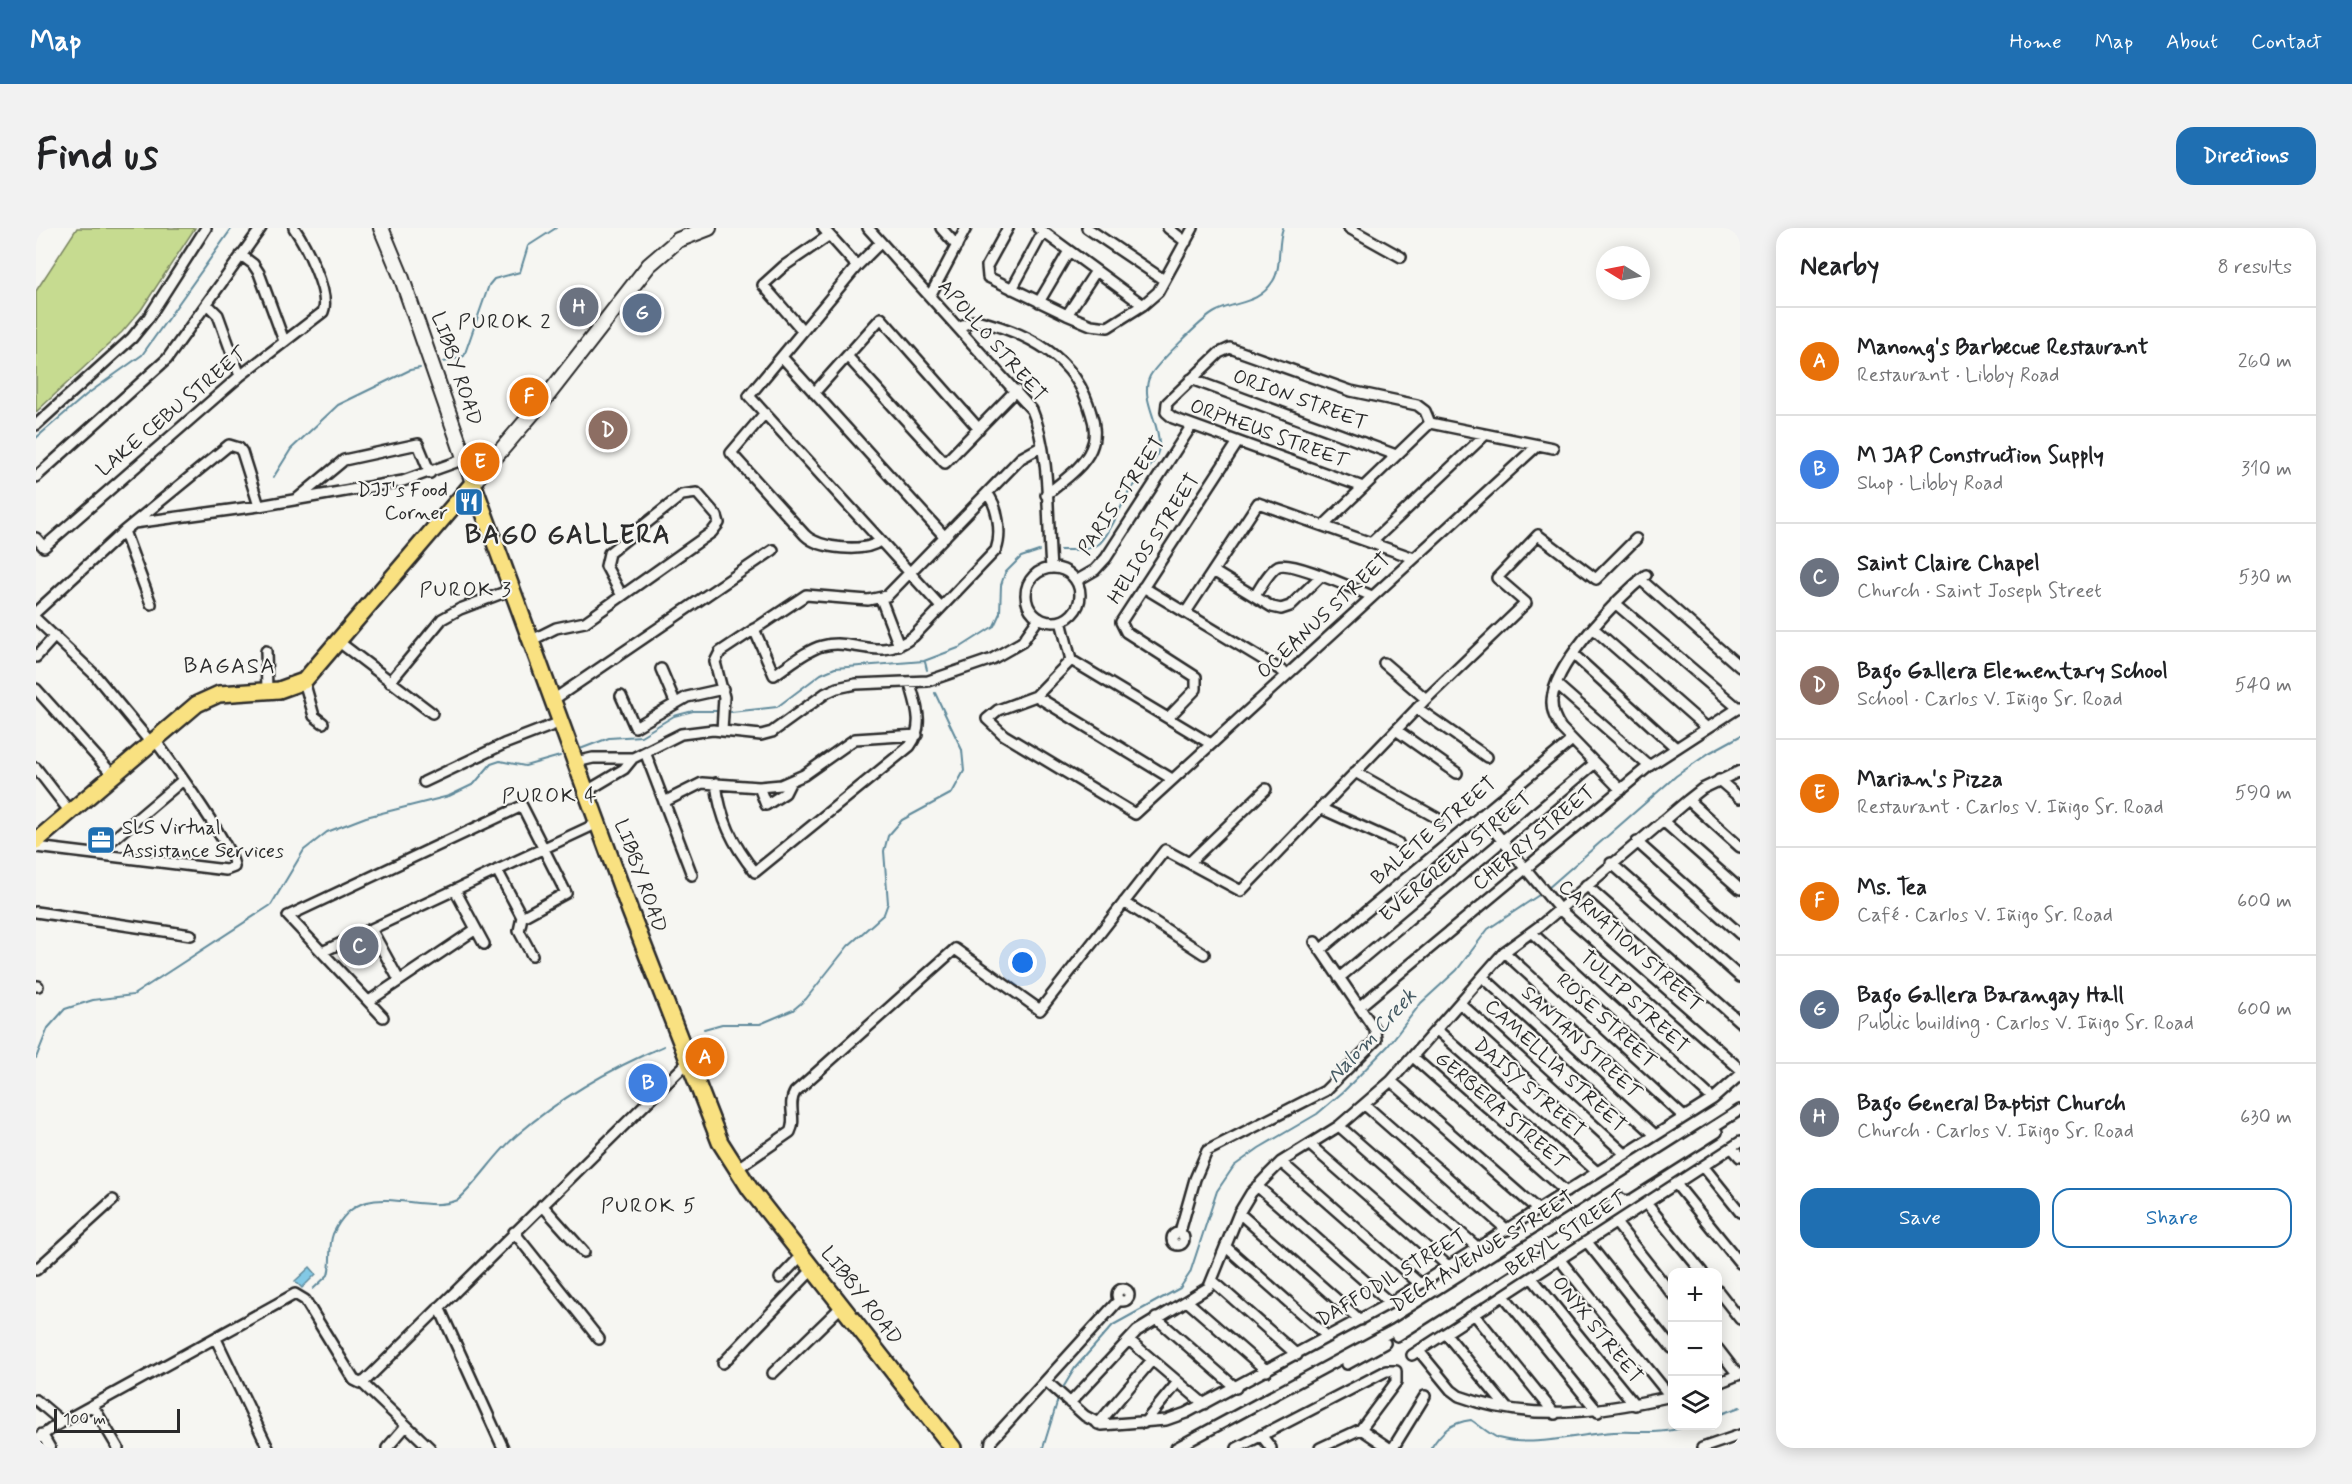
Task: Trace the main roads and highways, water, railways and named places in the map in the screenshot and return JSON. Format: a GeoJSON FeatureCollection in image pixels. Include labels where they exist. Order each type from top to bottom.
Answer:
{"type":"FeatureCollection","features":[{"type":"Feature","properties":{"kind":"main road","name":"LIBBY ROAD"},"geometry":{"type":"LineString","coordinates":[[381,228],[401,276],[473,483],[598,823],[687,1062],[720,1142],[735,1170],[953,1448]]}},
{"type":"Feature","properties":{"kind":"main road"},"geometry":{"type":"LineString","coordinates":[[36,841],[197,704],[228,692],[288,689],[304,681],[544,400],[649,265],[678,240],[709,228]]}},
{"type":"Feature","properties":{"kind":"water"},"geometry":{"type":"Polygon","coordinates":[[[310,1267],[316,1274],[302,1288],[295,1281],[310,1267]]]}},
{"type":"Feature","properties":{"kind":"waterway"},"geometry":{"type":"LineString","coordinates":[[36,438],[86,395],[142,355],[232,228]]}},
{"type":"Feature","properties":{"kind":"waterway"},"geometry":{"type":"LineString","coordinates":[[444,362],[464,356],[489,285],[494,279],[520,272],[528,246],[556,228]]}},
{"type":"Feature","properties":{"kind":"waterway"},"geometry":{"type":"LineString","coordinates":[[1060,550],[1081,550],[1096,546],[1105,538],[1129,492],[1158,453],[1159,438],[1147,393],[1150,376],[1170,352],[1209,316],[1223,308],[1253,299],[1267,289],[1278,269],[1283,228]]}},
{"type":"Feature","properties":{"kind":"waterway"},"geometry":{"type":"LineString","coordinates":[[273,478],[291,449],[338,405],[410,370],[420,368]]}},
{"type":"Feature","properties":{"kind":"waterway"},"geometry":{"type":"LineString","coordinates":[[731,712],[777,707],[821,674],[835,668],[924,661],[961,647],[994,626],[1000,613],[1001,585],[1005,573],[1021,557],[1039,551]]}},
{"type":"Feature","properties":{"kind":"waterway"},"geometry":{"type":"LineString","coordinates":[[925,662],[927,670]]}},
{"type":"Feature","properties":{"kind":"waterway"},"geometry":{"type":"LineString","coordinates":[[704,1029],[722,1024],[760,1024],[793,1010],[806,999],[848,946],[884,914],[888,903],[884,851],[888,836],[902,820],[952,793],[964,771],[962,750],[935,693]]}},
{"type":"Feature","properties":{"kind":"waterway"},"geometry":{"type":"LineString","coordinates":[[580,749],[609,738],[641,736],[674,716],[693,711],[717,711]]}},
{"type":"Feature","properties":{"kind":"waterway","name":"Nalom Creek"},"geometry":{"type":"LineString","coordinates":[[1547,889],[1676,776],[1709,753],[1740,736]]}},
{"type":"Feature","properties":{"kind":"waterway"},"geometry":{"type":"LineString","coordinates":[[36,1058],[48,1028],[65,1009],[93,1000],[133,995],[271,905],[304,850],[327,832],[366,817],[449,796],[474,784],[491,764],[500,761],[525,766],[560,756]]}},
{"type":"Feature","properties":{"kind":"waterway","name":"Nalom Creek"},"geometry":{"type":"LineString","coordinates":[[1061,1391],[1075,1368],[1113,1325],[1180,1288],[1190,1273],[1217,1191],[1234,1166],[1259,1148],[1317,1114],[1343,1092],[1388,1046],[1421,1003],[1457,970],[1488,929],[1542,893]]}},
{"type":"Feature","properties":{"kind":"waterway"},"geometry":{"type":"LineString","coordinates":[[313,1289],[328,1275],[333,1234],[345,1215],[359,1205],[374,1200],[426,1204],[442,1204],[458,1200],[509,1142],[551,1108],[606,1074],[664,1046]]}},
{"type":"Feature","properties":{"kind":"waterway","name":"Nalom Creek"},"geometry":{"type":"LineString","coordinates":[[1043,1448],[1059,1396]]}},
{"type":"Feature","properties":{"kind":"waterway"},"geometry":{"type":"LineString","coordinates":[[1722,1414],[1740,1407]]}},
{"type":"Feature","properties":{"kind":"waterway"},"geometry":{"type":"LineString","coordinates":[[1431,1448],[1447,1429],[1457,1423],[1471,1420],[1498,1438],[1527,1442],[1600,1433],[1672,1430]]}},
{"type":"Feature","properties":{"kind":"place","name":"Bago General Baptist Church"},"geometry":{"type":"Point","coordinates":[579,307]}},
{"type":"Feature","properties":{"kind":"place","name":"Bago Gallera Barangay Hall"},"geometry":{"type":"Point","coordinates":[642,313]}},
{"type":"Feature","properties":{"kind":"place","name":"Ms. Tea"},"geometry":{"type":"Point","coordinates":[529,397]}},
{"type":"Feature","properties":{"kind":"place","name":"Bago Gallera Elementary School"},"geometry":{"type":"Point","coordinates":[608,430]}},
{"type":"Feature","properties":{"kind":"place","name":"Marian's Pizza"},"geometry":{"type":"Point","coordinates":[480,462]}},
{"type":"Feature","properties":{"kind":"place","name":"DJJ's Food Corner"},"geometry":{"type":"Point","coordinates":[469,502]}},
{"type":"Feature","properties":{"kind":"place","name":"SLS Virtual Assistance Services"},"geometry":{"type":"Point","coordinates":[101,840]}},
{"type":"Feature","properties":{"kind":"place","name":"Saint Claire Chapel"},"geometry":{"type":"Point","coordinates":[359,946]}},
{"type":"Feature","properties":{"kind":"place","name":"Manong's Barbecue Restaurant"},"geometry":{"type":"Point","coordinates":[705,1057]}},
{"type":"Feature","properties":{"kind":"place","name":"M JAP Construction Supply"},"geometry":{"type":"Point","coordinates":[648,1083]}},
{"type":"Feature","properties":{"kind":"district","name":"PUROK 2"},"geometry":{"type":"Point","coordinates":[505,322]}},
{"type":"Feature","properties":{"kind":"district","name":"BAGO GALLERA"},"geometry":{"type":"Point","coordinates":[568,536]}},
{"type":"Feature","properties":{"kind":"district","name":"PUROK 3"},"geometry":{"type":"Point","coordinates":[466,590]}},
{"type":"Feature","properties":{"kind":"district","name":"BAGASA"},"geometry":{"type":"Point","coordinates":[230,667]}},
{"type":"Feature","properties":{"kind":"district","name":"PUROK 4"},"geometry":{"type":"Point","coordinates":[550,796]}},
{"type":"Feature","properties":{"kind":"district","name":"PUROK 5"},"geometry":{"type":"Point","coordinates":[649,1206]}}]}
